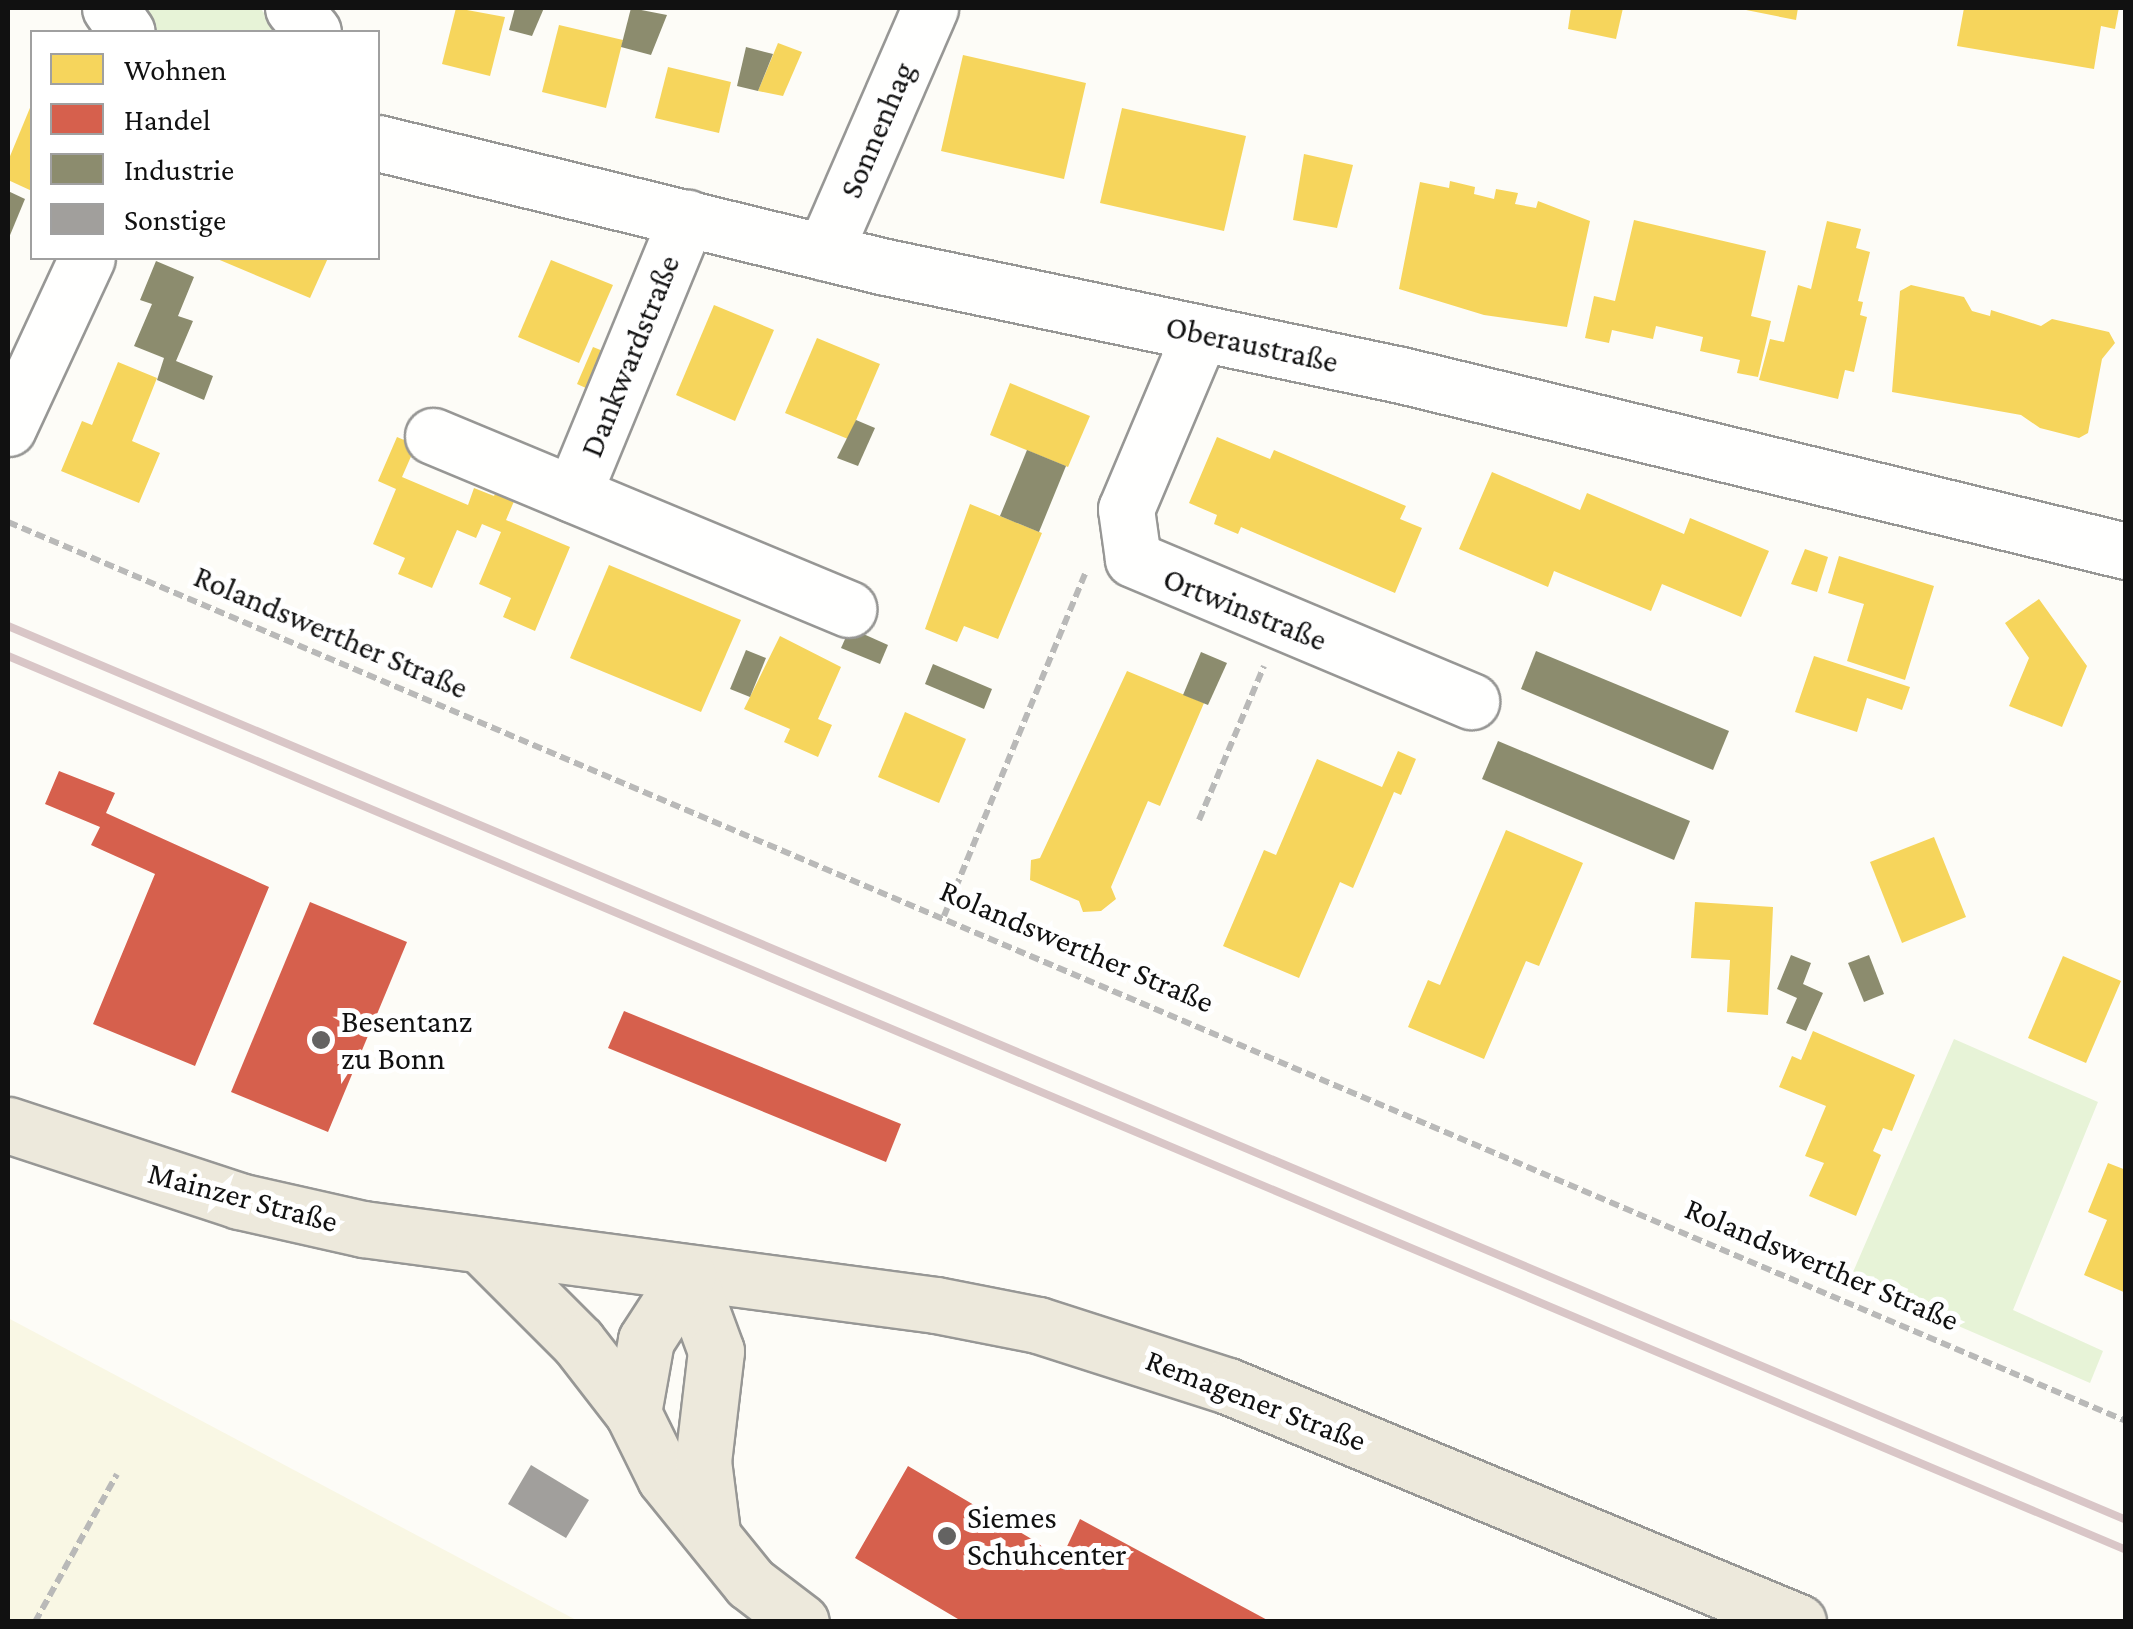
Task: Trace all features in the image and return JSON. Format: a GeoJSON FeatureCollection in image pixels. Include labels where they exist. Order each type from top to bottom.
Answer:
{"type":"FeatureCollection","features":[{"type":"Feature","properties":{"kind":"main road","name":"Mainzer Straße"},"geometry":{"type":"LineString","coordinates":[[8,1125],[239,1201],[483,1247],[688,1275]]}},
{"type":"Feature","properties":{"kind":"main road"},"geometry":{"type":"LineString","coordinates":[[483,1247],[578,1342],[633,1413],[665,1478],[750,1583],[801,1622]]}},
{"type":"Feature","properties":{"kind":"main road"},"geometry":{"type":"LineString","coordinates":[[633,1413],[646,1340],[688,1275]]}},
{"type":"Feature","properties":{"kind":"main road"},"geometry":{"type":"LineString","coordinates":[[688,1275],[716,1351],[703,1461],[712,1532]]}},
{"type":"Feature","properties":{"kind":"main road","name":"Remagener Straße"},"geometry":{"type":"LineString","coordinates":[[688,1275],[936,1305],[1106,1345],[1228,1386],[1798,1622]]}},
{"type":"Feature","properties":{"kind":"street"},"geometry":{"type":"LineString","coordinates":[[292,8],[311,30]]}},
{"type":"Feature","properties":{"kind":"street","name":"Sonnenhag"},"geometry":{"type":"LineString","coordinates":[[824,252],[930,8]]}},
{"type":"Feature","properties":{"kind":"street"},"geometry":{"type":"LineString","coordinates":[[380,114],[396,149]]}},
{"type":"Feature","properties":{"kind":"street","name":"Oberaustraße"},"geometry":{"type":"LineString","coordinates":[[396,149],[824,252],[1401,376],[2126,552]]}},
{"type":"Feature","properties":{"kind":"street","name":"Dankwardstraße"},"geometry":{"type":"LineString","coordinates":[[573,494],[687,218]]}},
{"type":"Feature","properties":{"kind":"street"},"geometry":{"type":"LineString","coordinates":[[8,428],[86,260]]}},
{"type":"Feature","properties":{"kind":"street"},"geometry":{"type":"LineString","coordinates":[[1127,534],[1126,510],[1200,334]]}},
{"type":"Feature","properties":{"kind":"street","name":"Dankwardstraße"},"geometry":{"type":"LineString","coordinates":[[432,436],[848,610]]}},
{"type":"Feature","properties":{"kind":"street","name":"Ortwinstraße"},"geometry":{"type":"LineString","coordinates":[[1127,534],[1132,559],[1147,570],[1470,702]]}},
{"type":"Feature","properties":{"kind":"path","name":"Rolandswerther Straße"},"geometry":{"type":"LineString","coordinates":[[8,522],[944,916],[2126,1421]]}},
{"type":"Feature","properties":{"kind":"path"},"geometry":{"type":"LineString","coordinates":[[944,916],[1088,568],[1106,542],[1127,534]]}},
{"type":"Feature","properties":{"kind":"path"},"geometry":{"type":"LineString","coordinates":[[1199,820],[1282,624]]}},
{"type":"Feature","properties":{"kind":"path"},"geometry":{"type":"LineString","coordinates":[[35,1622],[117,1474]]}},
{"type":"Feature","properties":{"kind":"shaded area"},"geometry":{"type":"Polygon","coordinates":[[[8,1318],[578,1621],[8,1621],[8,1318]]]}},
{"type":"Feature","properties":{"kind":"green space"},"geometry":{"type":"Polygon","coordinates":[[[139,8],[260,8],[277,30],[143,30],[139,8]]]}},
{"type":"Feature","properties":{"kind":"green space"},"geometry":{"type":"Polygon","coordinates":[[[1954,1039],[2098,1102],[2013,1310],[2103,1351],[2090,1383],[1850,1279],[1954,1039]]]}},
{"type":"Feature","properties":{"kind":"building: Wohnen"},"geometry":{"type":"Polygon","coordinates":[[[456,8],[505,17],[490,76],[442,64],[456,8]]]}},
{"type":"Feature","properties":{"kind":"building: Wohnen"},"geometry":{"type":"Polygon","coordinates":[[[1571,8],[1623,8],[1616,39],[1568,29],[1571,8]]]}},
{"type":"Feature","properties":{"kind":"building: Wohnen"},"geometry":{"type":"Polygon","coordinates":[[[1736,8],[1798,8],[1796,20],[1736,8]]]}},
{"type":"Feature","properties":{"kind":"building: Wohnen"},"geometry":{"type":"Polygon","coordinates":[[[1964,8],[2119,8],[2115,29],[2101,26],[2094,69],[1957,46],[1964,8]]]}},
{"type":"Feature","properties":{"kind":"building: Wohnen"},"geometry":{"type":"Polygon","coordinates":[[[559,25],[623,40],[606,108],[542,92],[559,25]]]}},
{"type":"Feature","properties":{"kind":"building: Wohnen"},"geometry":{"type":"Polygon","coordinates":[[[778,43],[802,52],[783,96],[758,91],[778,43]]]}},
{"type":"Feature","properties":{"kind":"building: Wohnen"},"geometry":{"type":"Polygon","coordinates":[[[963,55],[1086,83],[1064,179],[941,151],[963,55]]]}},
{"type":"Feature","properties":{"kind":"building: Wohnen"},"geometry":{"type":"Polygon","coordinates":[[[668,67],[731,82],[719,133],[655,118],[668,67]]]}},
{"type":"Feature","properties":{"kind":"building: Wohnen"},"geometry":{"type":"Polygon","coordinates":[[[30,108],[30,190],[8,180],[8,161],[30,108]]]}},
{"type":"Feature","properties":{"kind":"building: Wohnen"},"geometry":{"type":"Polygon","coordinates":[[[1122,108],[1246,136],[1224,231],[1100,203],[1122,108]]]}},
{"type":"Feature","properties":{"kind":"building: Wohnen"},"geometry":{"type":"Polygon","coordinates":[[[1304,154],[1353,165],[1337,228],[1293,220],[1304,154]]]}},
{"type":"Feature","properties":{"kind":"building: Wohnen"},"geometry":{"type":"Polygon","coordinates":[[[1450,181],[1475,187],[1474,194],[1494,199],[1496,189],[1518,193],[1515,204],[1536,208],[1538,201],[1590,221],[1567,327],[1484,315],[1399,289],[1420,182],[1449,188],[1450,181]]]}},
{"type":"Feature","properties":{"kind":"building: Wohnen"},"geometry":{"type":"Polygon","coordinates":[[[1634,220],[1766,251],[1751,316],[1771,321],[1758,377],[1737,373],[1740,360],[1700,351],[1703,337],[1656,326],[1653,339],[1612,330],[1609,343],[1585,338],[1594,296],[1615,301],[1634,220]]]}},
{"type":"Feature","properties":{"kind":"building: Wohnen"},"geometry":{"type":"Polygon","coordinates":[[[1827,221],[1861,229],[1856,248],[1870,252],[1858,301],[1863,302],[1860,315],[1867,317],[1854,372],[1845,370],[1838,399],[1759,380],[1770,339],[1784,342],[1798,285],[1811,289],[1827,221]]]}},
{"type":"Feature","properties":{"kind":"building: Wohnen"},"geometry":{"type":"Polygon","coordinates":[[[220,260],[327,260],[310,298],[220,260]]]}},
{"type":"Feature","properties":{"kind":"building: Wohnen"},"geometry":{"type":"Polygon","coordinates":[[[551,260],[613,285],[579,363],[518,337],[551,260]]]}},
{"type":"Feature","properties":{"kind":"building: Wohnen"},"geometry":{"type":"Polygon","coordinates":[[[1911,285],[1964,297],[1972,311],[1990,316],[1991,310],[2041,326],[2052,319],[2109,332],[2115,343],[2102,359],[2088,433],[2079,438],[2040,428],[2021,415],[1892,392],[1900,291],[1911,285]]]}},
{"type":"Feature","properties":{"kind":"building: Wohnen"},"geometry":{"type":"Polygon","coordinates":[[[714,305],[774,330],[735,421],[676,395],[714,305]]]}},
{"type":"Feature","properties":{"kind":"building: Wohnen"},"geometry":{"type":"Polygon","coordinates":[[[817,338],[880,364],[848,439],[785,413],[817,338]]]}},
{"type":"Feature","properties":{"kind":"building: Wohnen"},"geometry":{"type":"Polygon","coordinates":[[[593,347],[613,355],[597,393],[577,384],[593,347]]]}},
{"type":"Feature","properties":{"kind":"building: Wohnen"},"geometry":{"type":"Polygon","coordinates":[[[118,362],[157,378],[132,441],[160,453],[139,503],[61,471],[82,421],[92,425],[118,362]]]}},
{"type":"Feature","properties":{"kind":"building: Wohnen"},"geometry":{"type":"Polygon","coordinates":[[[1010,383],[1090,416],[1068,467],[990,435],[1010,383]]]}},
{"type":"Feature","properties":{"kind":"building: Wohnen"},"geometry":{"type":"Polygon","coordinates":[[[397,437],[416,445],[402,477],[468,505],[474,488],[494,496],[499,484],[518,492],[506,520],[570,547],[535,631],[503,617],[511,598],[479,584],[501,532],[482,524],[476,538],[457,530],[432,588],[398,574],[405,558],[373,544],[396,489],[378,481],[397,437]]]}},
{"type":"Feature","properties":{"kind":"building: Wohnen"},"geometry":{"type":"Polygon","coordinates":[[[1217,437],[1270,459],[1274,450],[1406,506],[1400,519],[1422,528],[1395,593],[1241,527],[1238,534],[1214,524],[1217,515],[1189,503],[1217,437]]]}},
{"type":"Feature","properties":{"kind":"building: Wohnen"},"geometry":{"type":"Polygon","coordinates":[[[1492,472],[1580,510],[1587,493],[1684,534],[1690,518],[1769,551],[1741,617],[1662,584],[1651,611],[1554,571],[1548,587],[1459,549],[1492,472]]]}},
{"type":"Feature","properties":{"kind":"building: Wohnen"},"geometry":{"type":"Polygon","coordinates":[[[970,504],[1042,533],[998,639],[964,626],[957,642],[925,629],[970,504]]]}},
{"type":"Feature","properties":{"kind":"building: Wohnen"},"geometry":{"type":"Polygon","coordinates":[[[1805,549],[1828,557],[1817,592],[1791,584],[1805,549]]]}},
{"type":"Feature","properties":{"kind":"building: Wohnen"},"geometry":{"type":"Polygon","coordinates":[[[1839,556],[1934,586],[1905,680],[1847,661],[1864,604],[1828,593],[1839,556]]]}},
{"type":"Feature","properties":{"kind":"building: Wohnen"},"geometry":{"type":"Polygon","coordinates":[[[609,565],[741,620],[701,712],[570,658],[609,565]]]}},
{"type":"Feature","properties":{"kind":"building: Wohnen"},"geometry":{"type":"Polygon","coordinates":[[[2039,599],[2087,666],[2062,727],[2009,706],[2029,658],[2005,623],[2039,599]]]}},
{"type":"Feature","properties":{"kind":"building: Wohnen"},"geometry":{"type":"Polygon","coordinates":[[[780,636],[841,667],[818,719],[832,725],[818,757],[784,742],[790,729],[744,709],[780,636]]]}},
{"type":"Feature","properties":{"kind":"building: Wohnen"},"geometry":{"type":"Polygon","coordinates":[[[1814,656],[1910,687],[1902,710],[1867,698],[1857,732],[1795,712],[1814,656]]]}},
{"type":"Feature","properties":{"kind":"building: Wohnen"},"geometry":{"type":"Polygon","coordinates":[[[1127,671],[1204,703],[1160,806],[1148,801],[1111,887],[1116,899],[1101,911],[1083,912],[1079,901],[1030,880],[1031,860],[1040,858],[1127,671]]]}},
{"type":"Feature","properties":{"kind":"building: Wohnen"},"geometry":{"type":"Polygon","coordinates":[[[905,712],[966,739],[939,803],[878,777],[905,712]]]}},
{"type":"Feature","properties":{"kind":"building: Wohnen"},"geometry":{"type":"Polygon","coordinates":[[[1398,751],[1416,759],[1401,795],[1394,792],[1353,888],[1340,882],[1299,978],[1223,946],[1264,850],[1276,855],[1317,759],[1382,787],[1398,751]]]}},
{"type":"Feature","properties":{"kind":"building: Wohnen"},"geometry":{"type":"Polygon","coordinates":[[[1506,830],[1583,863],[1539,966],[1526,961],[1484,1059],[1408,1027],[1428,980],[1440,985],[1506,830]]]}},
{"type":"Feature","properties":{"kind":"building: Wohnen"},"geometry":{"type":"Polygon","coordinates":[[[1934,837],[1966,917],[1902,943],[1870,862],[1934,837]]]}},
{"type":"Feature","properties":{"kind":"building: Wohnen"},"geometry":{"type":"Polygon","coordinates":[[[1695,902],[1773,907],[1768,1015],[1727,1012],[1730,960],[1691,958],[1695,902]]]}},
{"type":"Feature","properties":{"kind":"building: Wohnen"},"geometry":{"type":"Polygon","coordinates":[[[2063,956],[2121,981],[2086,1063],[2028,1038],[2063,956]]]}},
{"type":"Feature","properties":{"kind":"building: Wohnen"},"geometry":{"type":"Polygon","coordinates":[[[1813,1031],[1915,1075],[1892,1131],[1883,1128],[1873,1151],[1881,1155],[1856,1216],[1809,1196],[1824,1163],[1805,1156],[1826,1106],[1779,1087],[1792,1056],[1801,1060],[1813,1031]]]}},
{"type":"Feature","properties":{"kind":"building: Wohnen"},"geometry":{"type":"Polygon","coordinates":[[[2108,1163],[2126,1170],[2126,1293],[2084,1275],[2107,1220],[2088,1212],[2108,1163]]]}},
{"type":"Feature","properties":{"kind":"building: Handel"},"geometry":{"type":"Polygon","coordinates":[[[59,771],[115,793],[106,813],[269,887],[195,1066],[93,1024],[155,874],[91,845],[100,827],[45,804],[59,771]]]}},
{"type":"Feature","properties":{"kind":"building: Handel"},"geometry":{"type":"Polygon","coordinates":[[[310,902],[407,942],[328,1132],[231,1092],[310,902]]]}},
{"type":"Feature","properties":{"kind":"building: Handel"},"geometry":{"type":"Polygon","coordinates":[[[624,1011],[901,1124],[886,1162],[608,1048],[624,1011]]]}},
{"type":"Feature","properties":{"kind":"building: Handel","name":"Siemes Schuhcenter"},"geometry":{"type":"Polygon","coordinates":[[[908,1466],[1062,1557],[1080,1519],[1271,1622],[963,1622],[855,1558],[908,1466]]]}},
{"type":"Feature","properties":{"kind":"building: Industrie"},"geometry":{"type":"Polygon","coordinates":[[[515,8],[544,8],[532,36],[509,30],[515,8]]]}},
{"type":"Feature","properties":{"kind":"building: Industrie"},"geometry":{"type":"Polygon","coordinates":[[[631,8],[667,15],[651,55],[621,47],[631,8]]]}},
{"type":"Feature","properties":{"kind":"building: Industrie"},"geometry":{"type":"Polygon","coordinates":[[[746,47],[773,54],[758,91],[737,86],[746,47]]]}},
{"type":"Feature","properties":{"kind":"building: Industrie"},"geometry":{"type":"Polygon","coordinates":[[[8,191],[25,199],[8,240],[8,191]]]}},
{"type":"Feature","properties":{"kind":"building: Industrie"},"geometry":{"type":"Polygon","coordinates":[[[156,261],[194,277],[178,316],[193,321],[176,361],[213,376],[204,400],[157,380],[164,358],[134,346],[152,304],[140,300],[156,261]]]}},
{"type":"Feature","properties":{"kind":"building: Industrie"},"geometry":{"type":"Polygon","coordinates":[[[856,420],[875,428],[858,466],[837,458],[856,420]]]}},
{"type":"Feature","properties":{"kind":"building: Industrie"},"geometry":{"type":"Polygon","coordinates":[[[1027,450],[1066,466],[1039,532],[1000,516],[1027,450]]]}},
{"type":"Feature","properties":{"kind":"building: Industrie"},"geometry":{"type":"Polygon","coordinates":[[[850,628],[888,645],[880,664],[841,648],[850,628]]]}},
{"type":"Feature","properties":{"kind":"building: Industrie"},"geometry":{"type":"Polygon","coordinates":[[[746,650],[766,658],[750,697],[730,689],[746,650]]]}},
{"type":"Feature","properties":{"kind":"building: Industrie"},"geometry":{"type":"Polygon","coordinates":[[[1536,651],[1729,731],[1713,770],[1521,689],[1536,651]]]}},
{"type":"Feature","properties":{"kind":"building: Industrie"},"geometry":{"type":"Polygon","coordinates":[[[1201,652],[1227,663],[1208,705],[1183,695],[1201,652]]]}},
{"type":"Feature","properties":{"kind":"building: Industrie"},"geometry":{"type":"Polygon","coordinates":[[[933,664],[992,689],[984,709],[925,684],[933,664]]]}},
{"type":"Feature","properties":{"kind":"building: Industrie"},"geometry":{"type":"Polygon","coordinates":[[[1498,741],[1690,821],[1674,860],[1482,779],[1498,741]]]}},
{"type":"Feature","properties":{"kind":"building: Industrie"},"geometry":{"type":"Polygon","coordinates":[[[1791,955],[1811,963],[1803,984],[1823,993],[1806,1031],[1786,1023],[1797,998],[1777,989],[1791,955]]]}},
{"type":"Feature","properties":{"kind":"building: Industrie"},"geometry":{"type":"Polygon","coordinates":[[[1869,955],[1884,994],[1864,1002],[1848,963],[1869,955]]]}},
{"type":"Feature","properties":{"kind":"building: Sonstige"},"geometry":{"type":"Polygon","coordinates":[[[531,1465],[589,1500],[566,1538],[508,1504],[531,1465]]]}},
{"type":"Feature","properties":{"kind":"railway"},"geometry":{"type":"LineString","coordinates":[[8,626],[2126,1520]]}},
{"type":"Feature","properties":{"kind":"railway"},"geometry":{"type":"LineString","coordinates":[[8,656],[2126,1550]]}},
{"type":"Feature","properties":{"kind":"place","name":"Besentanz zu Bonn"},"geometry":{"type":"Point","coordinates":[321,1040]}},
{"type":"Feature","properties":{"kind":"place","name":"Siemes Schuhcenter"},"geometry":{"type":"Point","coordinates":[947,1536]}}]}
